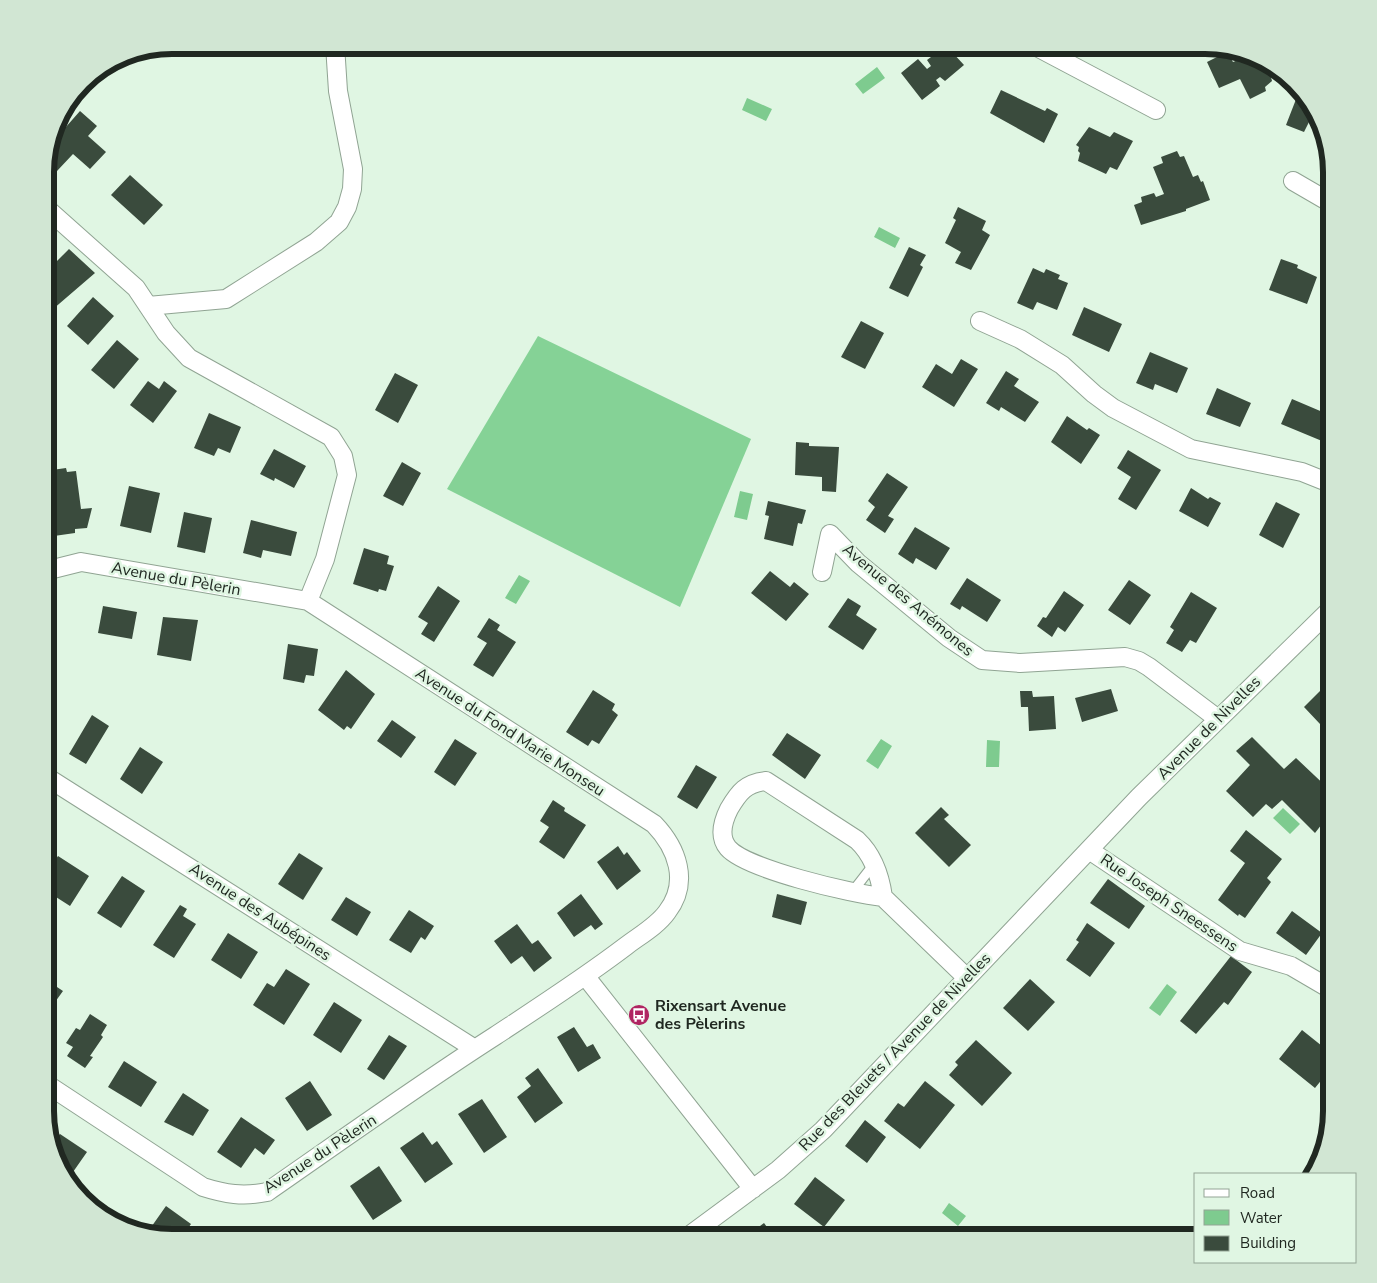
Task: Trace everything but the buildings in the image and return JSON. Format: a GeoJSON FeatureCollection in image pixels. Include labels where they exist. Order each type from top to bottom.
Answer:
{"type":"FeatureCollection","features":[{"type":"Feature","properties":{"kind":"street"},"geometry":{"type":"LineString","coordinates":[[148,306],[226,299],[316,242],[339,222],[347,207],[352,189],[353,169],[338,91],[336,54]]}},
{"type":"Feature","properties":{"kind":"street"},"geometry":{"type":"LineString","coordinates":[[1050,54],[1156,110]]}},
{"type":"Feature","properties":{"kind":"street"},"geometry":{"type":"LineString","coordinates":[[1293,181],[1323,198]]}},
{"type":"Feature","properties":{"kind":"street"},"geometry":{"type":"LineString","coordinates":[[54,215],[136,288],[166,334],[189,358],[331,437],[343,456],[347,475],[325,559],[308,602]]}},
{"type":"Feature","properties":{"kind":"street"},"geometry":{"type":"LineString","coordinates":[[980,320],[1020,339],[1062,365],[1094,394],[1113,408],[1191,449],[1302,472],[1323,480]]}},
{"type":"Feature","properties":{"kind":"street","name":"Avenue des Anémones"},"geometry":{"type":"LineString","coordinates":[[822,572],[830,534],[858,563],[949,638],[982,660],[1020,663],[1125,657],[1149,667],[1218,719]]}},
{"type":"Feature","properties":{"kind":"street","name":"Avenue du Pèlerin"},"geometry":{"type":"LineString","coordinates":[[54,569],[81,562],[308,602]]}},
{"type":"Feature","properties":{"kind":"street","name":"Avenue du Fond Marie Monseu"},"geometry":{"type":"LineString","coordinates":[[308,602],[654,824],[668,838],[677,860],[679,875],[675,895],[667,912],[586,977]]}},
{"type":"Feature","properties":{"kind":"street","name":"Avenue de Nivelles"},"geometry":{"type":"LineString","coordinates":[[1089,850],[1218,719],[1323,617]]}},
{"type":"Feature","properties":{"kind":"street"},"geometry":{"type":"LineString","coordinates":[[883,897],[853,891],[754,864],[731,851],[722,839],[722,828],[727,814],[744,787],[756,782],[766,781],[775,785],[857,840],[868,851],[874,864],[883,897],[967,978]]}},
{"type":"Feature","properties":{"kind":"street","name":"Avenue des Aubépines"},"geometry":{"type":"LineString","coordinates":[[54,782],[475,1049]]}},
{"type":"Feature","properties":{"kind":"street","name":"Rue des Bleuets / Avenue de Nivelles"},"geometry":{"type":"LineString","coordinates":[[698,1229],[753,1189],[823,1130],[1089,850]]}},
{"type":"Feature","properties":{"kind":"street","name":"Rue Joseph Sneessens"},"geometry":{"type":"LineString","coordinates":[[1089,850],[1240,951],[1291,966],[1323,985]]}},
{"type":"Feature","properties":{"kind":"street"},"geometry":{"type":"LineString","coordinates":[[586,977],[753,1189]]}},
{"type":"Feature","properties":{"kind":"street","name":"Avenue du Pèlerin"},"geometry":{"type":"LineString","coordinates":[[54,1088],[202,1187],[229,1195],[251,1195],[267,1192],[475,1049],[586,977]]}},
{"type":"Feature","properties":{"kind":"lane"},"geometry":{"type":"LineString","coordinates":[[853,891],[874,864]]}},
{"type":"Feature","properties":{"kind":"shaded area"},"geometry":{"type":"Polygon","coordinates":[[[538,336],[751,439],[680,607],[447,489],[538,336]]]}},
{"type":"Feature","properties":{"kind":"water"},"geometry":{"type":"Polygon","coordinates":[[[877,67],[885,78],[863,94],[855,84],[877,67]]]}},
{"type":"Feature","properties":{"kind":"water"},"geometry":{"type":"Polygon","coordinates":[[[747,98],[772,109],[766,121],[742,110],[747,98]]]}},
{"type":"Feature","properties":{"kind":"water"},"geometry":{"type":"Polygon","coordinates":[[[879,227],[900,238],[895,248],[874,237],[879,227]]]}},
{"type":"Feature","properties":{"kind":"water"},"geometry":{"type":"Polygon","coordinates":[[[740,491],[753,494],[747,520],[734,517],[740,491]]]}},
{"type":"Feature","properties":{"kind":"water"},"geometry":{"type":"Polygon","coordinates":[[[519,575],[530,581],[516,604],[505,598],[519,575]]]}},
{"type":"Feature","properties":{"kind":"water"},"geometry":{"type":"Polygon","coordinates":[[[881,739],[892,746],[878,769],[866,761],[881,739]]]}},
{"type":"Feature","properties":{"kind":"water"},"geometry":{"type":"Polygon","coordinates":[[[987,740],[1000,741],[999,767],[986,767],[987,740]]]}},
{"type":"Feature","properties":{"kind":"water"},"geometry":{"type":"Polygon","coordinates":[[[1283,808],[1300,824],[1290,834],[1273,818],[1283,808]]]}},
{"type":"Feature","properties":{"kind":"water"},"geometry":{"type":"Polygon","coordinates":[[[1167,984],[1177,992],[1160,1016],[1149,1008],[1167,984]]]}},
{"type":"Feature","properties":{"kind":"water"},"geometry":{"type":"Polygon","coordinates":[[[949,1203],[966,1216],[958,1226],[942,1213],[949,1203]]]}},
{"type":"Feature","properties":{"kind":"place","name":"Rixensart Avenue des Pèlerins"},"geometry":{"type":"Point","coordinates":[639,1015]}}]}
